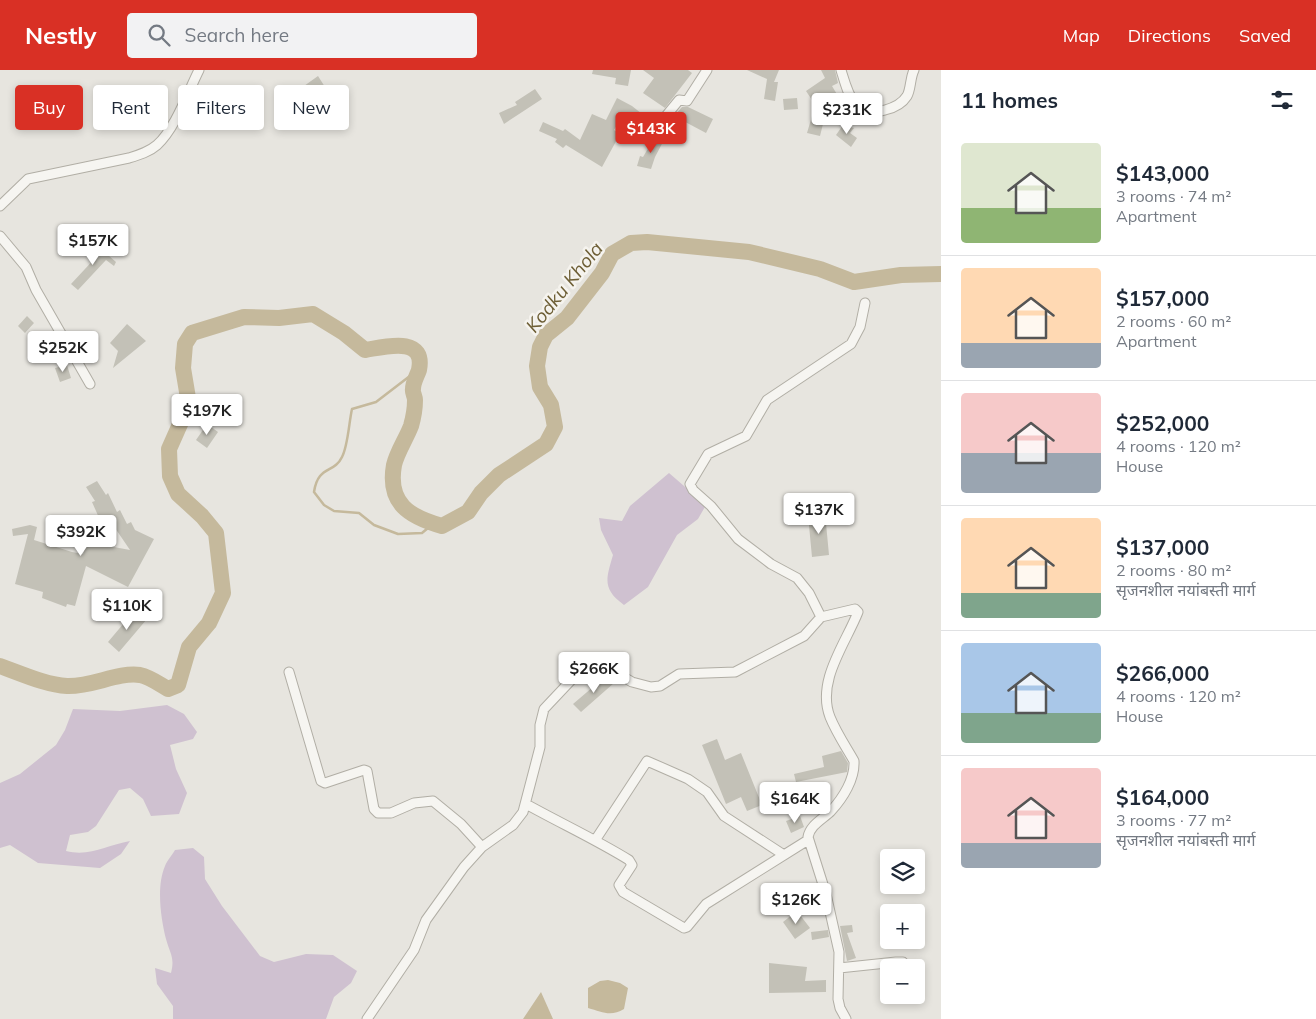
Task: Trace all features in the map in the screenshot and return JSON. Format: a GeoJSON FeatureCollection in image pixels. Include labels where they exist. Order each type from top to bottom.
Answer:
{"type":"FeatureCollection","features":[{"type":"Feature","properties":{"kind":"street"},"geometry":{"type":"LineString","coordinates":[[0,206],[28,179],[144,154],[157,145],[166,135],[199,70]]}},
{"type":"Feature","properties":{"kind":"street"},"geometry":{"type":"LineString","coordinates":[[661,122],[679,100],[687,101],[707,70]]}},
{"type":"Feature","properties":{"kind":"street"},"geometry":{"type":"LineString","coordinates":[[841,70],[849,96],[865,111],[875,113],[893,108],[902,102],[907,96],[914,70]]}},
{"type":"Feature","properties":{"kind":"street"},"geometry":{"type":"LineString","coordinates":[[0,236],[26,267],[36,290],[90,384]]}},
{"type":"Feature","properties":{"kind":"street"},"geometry":{"type":"LineString","coordinates":[[821,617],[809,592],[797,578],[771,564],[738,539],[711,506],[693,490],[690,484],[708,454],[746,436],[767,400],[851,344],[860,328],[865,303]]}},
{"type":"Feature","properties":{"kind":"street"},"geometry":{"type":"LineString","coordinates":[[367,1019],[414,950],[426,920],[482,847],[513,825],[523,812],[540,747],[540,725],[544,709],[577,674],[591,666],[602,664],[632,682],[651,687],[660,686],[679,674],[735,672],[804,636],[821,617],[855,609],[858,612],[829,677],[828,704],[830,716],[854,761],[854,769],[842,797],[832,810],[811,828],[808,840],[826,894],[839,952],[840,1008],[846,1019]]}},
{"type":"Feature","properties":{"kind":"street"},"geometry":{"type":"LineString","coordinates":[[289,672],[321,782],[325,783],[367,771],[374,809],[378,813],[391,813],[414,803],[433,801],[461,824],[482,847]]}},
{"type":"Feature","properties":{"kind":"street"},"geometry":{"type":"LineString","coordinates":[[596,839],[647,761],[688,779],[707,792],[724,816],[784,855]]}},
{"type":"Feature","properties":{"kind":"street"},"geometry":{"type":"LineString","coordinates":[[526,804],[562,825],[596,839],[632,863],[619,885],[623,892],[684,928],[687,927],[706,904],[808,840]]}},
{"type":"Feature","properties":{"kind":"street"},"geometry":{"type":"LineString","coordinates":[[839,968],[880,964]]}},
{"type":"Feature","properties":{"kind":"shaded area"},"geometry":{"type":"Polygon","coordinates":[[[669,473],[706,505],[698,519],[677,535],[648,587],[624,605],[612,594],[609,588],[608,577],[613,555],[601,530],[599,518],[622,521],[630,506],[669,473]]]}},
{"type":"Feature","properties":{"kind":"shaded area"},"geometry":{"type":"Polygon","coordinates":[[[167,705],[184,714],[197,732],[193,739],[170,745],[176,769],[187,793],[179,814],[151,816],[143,799],[130,788],[119,790],[96,826],[88,832],[70,835],[66,851],[91,852],[130,841],[121,854],[100,868],[38,863],[10,845],[0,848],[0,783],[20,774],[56,745],[65,730],[73,709],[120,711],[167,705]]]}},
{"type":"Feature","properties":{"kind":"shaded area"},"geometry":{"type":"Polygon","coordinates":[[[193,848],[204,857],[205,879],[222,906],[260,956],[274,962],[306,954],[333,955],[357,971],[351,983],[334,997],[326,1019],[173,1019],[173,1006],[157,984],[155,968],[171,973],[172,956],[162,922],[160,903],[162,874],[175,850],[193,848]]]}},
{"type":"Feature","properties":{"kind":"shaded area"},"geometry":{"type":"Polygon","coordinates":[[[608,980],[620,983],[628,988],[624,1009],[611,1013],[588,1008],[588,988],[600,981],[608,980]]]}},
{"type":"Feature","properties":{"kind":"shaded area"},"geometry":{"type":"Polygon","coordinates":[[[541,992],[553,1019],[523,1019],[541,992]]]}},
{"type":"Feature","properties":{"kind":"building"},"geometry":{"type":"Polygon","coordinates":[[[593,70],[631,70],[628,86],[615,84],[616,78],[592,74],[593,70]]]}},
{"type":"Feature","properties":{"kind":"building"},"geometry":{"type":"Polygon","coordinates":[[[643,70],[688,70],[692,73],[665,108],[643,93],[654,78],[643,70]]]}},
{"type":"Feature","properties":{"kind":"building"},"geometry":{"type":"Polygon","coordinates":[[[747,70],[779,70],[774,82],[778,82],[775,101],[764,99],[767,79],[747,70]]]}},
{"type":"Feature","properties":{"kind":"building"},"geometry":{"type":"Polygon","coordinates":[[[821,70],[835,70],[838,83],[832,86],[838,96],[828,101],[823,93],[812,100],[806,91],[825,78],[821,70]]]}},
{"type":"Feature","properties":{"kind":"building"},"geometry":{"type":"Polygon","coordinates":[[[318,76],[324,85],[305,85],[318,76]]]}},
{"type":"Feature","properties":{"kind":"building"},"geometry":{"type":"Polygon","coordinates":[[[535,89],[542,99],[504,124],[499,113],[517,105],[515,102],[535,89]]]}},
{"type":"Feature","properties":{"kind":"building"},"geometry":{"type":"Polygon","coordinates":[[[617,98],[632,106],[656,125],[648,135],[623,114],[614,130],[620,134],[602,167],[566,145],[563,148],[555,142],[557,139],[539,131],[543,122],[563,131],[565,129],[580,140],[592,114],[606,120],[617,98]]]}},
{"type":"Feature","properties":{"kind":"building"},"geometry":{"type":"Polygon","coordinates":[[[797,98],[798,109],[784,110],[783,99],[797,98]]]}},
{"type":"Feature","properties":{"kind":"building"},"geometry":{"type":"Polygon","coordinates":[[[845,102],[856,113],[852,118],[839,111],[845,102]]]}},
{"type":"Feature","properties":{"kind":"building"},"geometry":{"type":"Polygon","coordinates":[[[682,107],[688,107],[713,119],[706,133],[674,116],[682,107]]]}},
{"type":"Feature","properties":{"kind":"building"},"geometry":{"type":"Polygon","coordinates":[[[812,116],[824,120],[820,136],[807,133],[812,116]]]}},
{"type":"Feature","properties":{"kind":"building"},"geometry":{"type":"Polygon","coordinates":[[[843,125],[854,128],[850,133],[857,138],[851,147],[836,135],[843,125]]]}},
{"type":"Feature","properties":{"kind":"building"},"geometry":{"type":"Polygon","coordinates":[[[656,135],[664,140],[651,169],[637,166],[640,156],[643,157],[656,135]]]}},
{"type":"Feature","properties":{"kind":"building"},"geometry":{"type":"Polygon","coordinates":[[[92,241],[116,262],[114,266],[106,260],[78,290],[71,284],[98,255],[88,247],[92,241]]]}},
{"type":"Feature","properties":{"kind":"building"},"geometry":{"type":"Polygon","coordinates":[[[27,316],[34,323],[25,333],[18,326],[27,316]]]}},
{"type":"Feature","properties":{"kind":"building"},"geometry":{"type":"Polygon","coordinates":[[[127,324],[146,341],[113,368],[118,351],[110,343],[127,324]]]}},
{"type":"Feature","properties":{"kind":"building"},"geometry":{"type":"Polygon","coordinates":[[[67,365],[71,378],[60,382],[55,368],[67,365]]]}},
{"type":"Feature","properties":{"kind":"building"},"geometry":{"type":"Polygon","coordinates":[[[207,424],[218,432],[207,448],[196,440],[207,424]]]}},
{"type":"Feature","properties":{"kind":"building"},"geometry":{"type":"Polygon","coordinates":[[[97,481],[106,495],[108,493],[117,512],[120,510],[127,524],[131,522],[135,530],[154,539],[128,587],[86,566],[75,606],[67,604],[66,607],[42,598],[43,592],[15,584],[28,534],[13,536],[12,529],[30,525],[37,527],[34,540],[83,554],[87,542],[130,550],[113,525],[105,529],[100,520],[92,502],[95,501],[86,487],[97,481]]]}},
{"type":"Feature","properties":{"kind":"building"},"geometry":{"type":"Polygon","coordinates":[[[825,513],[829,555],[812,557],[808,515],[825,513]]]}},
{"type":"Feature","properties":{"kind":"building"},"geometry":{"type":"Polygon","coordinates":[[[135,610],[147,619],[119,652],[108,642],[135,610]]]}},
{"type":"Feature","properties":{"kind":"building"},"geometry":{"type":"Polygon","coordinates":[[[607,675],[614,683],[581,712],[573,704],[607,675]]]}},
{"type":"Feature","properties":{"kind":"building"},"geometry":{"type":"Polygon","coordinates":[[[717,739],[725,760],[741,753],[762,805],[747,811],[741,797],[726,804],[702,745],[717,739]]]}},
{"type":"Feature","properties":{"kind":"building"},"geometry":{"type":"Polygon","coordinates":[[[841,751],[848,763],[847,772],[796,782],[794,774],[824,767],[822,756],[841,751]]]}},
{"type":"Feature","properties":{"kind":"building"},"geometry":{"type":"Polygon","coordinates":[[[800,816],[804,827],[791,833],[786,821],[800,816]]]}},
{"type":"Feature","properties":{"kind":"building"},"geometry":{"type":"Polygon","coordinates":[[[797,911],[810,928],[795,939],[783,922],[797,911]]]}},
{"type":"Feature","properties":{"kind":"building"},"geometry":{"type":"Polygon","coordinates":[[[852,925],[853,932],[847,933],[856,958],[847,961],[840,926],[852,925]]]}},
{"type":"Feature","properties":{"kind":"building"},"geometry":{"type":"Polygon","coordinates":[[[828,930],[829,937],[812,940],[811,932],[828,930]]]}},
{"type":"Feature","properties":{"kind":"building"},"geometry":{"type":"Polygon","coordinates":[[[769,963],[807,967],[805,981],[826,980],[826,992],[769,993],[769,963]]]}},
{"type":"Feature","properties":{"kind":"waterway","name":"Kodku Khola"},"geometry":{"type":"LineString","coordinates":[[0,666],[33,678],[67,686],[76,686],[131,675],[147,677],[168,689],[178,685],[189,647],[209,623],[223,593],[216,533],[202,516],[178,494],[170,476],[169,449],[189,404],[183,368],[185,344],[192,333],[244,317],[279,318],[313,314],[344,333],[365,350],[402,346],[416,352],[419,359],[419,370],[413,386],[414,413],[411,426],[394,465],[394,490],[403,507],[420,518],[442,526],[468,512],[481,493],[499,475],[546,444],[555,427],[551,405],[540,387],[537,366],[540,347],[546,335],[567,318],[602,273],[612,254],[631,243],[647,242],[749,252],[820,269],[854,282],[901,275],[941,274]]}},
{"type":"Feature","properties":{"kind":"waterway"},"geometry":{"type":"LineString","coordinates":[[419,369],[376,402],[352,409],[342,457],[335,466],[319,478],[314,492],[324,505],[334,511],[359,513],[374,525],[398,534],[422,533],[434,523]]}}]}
